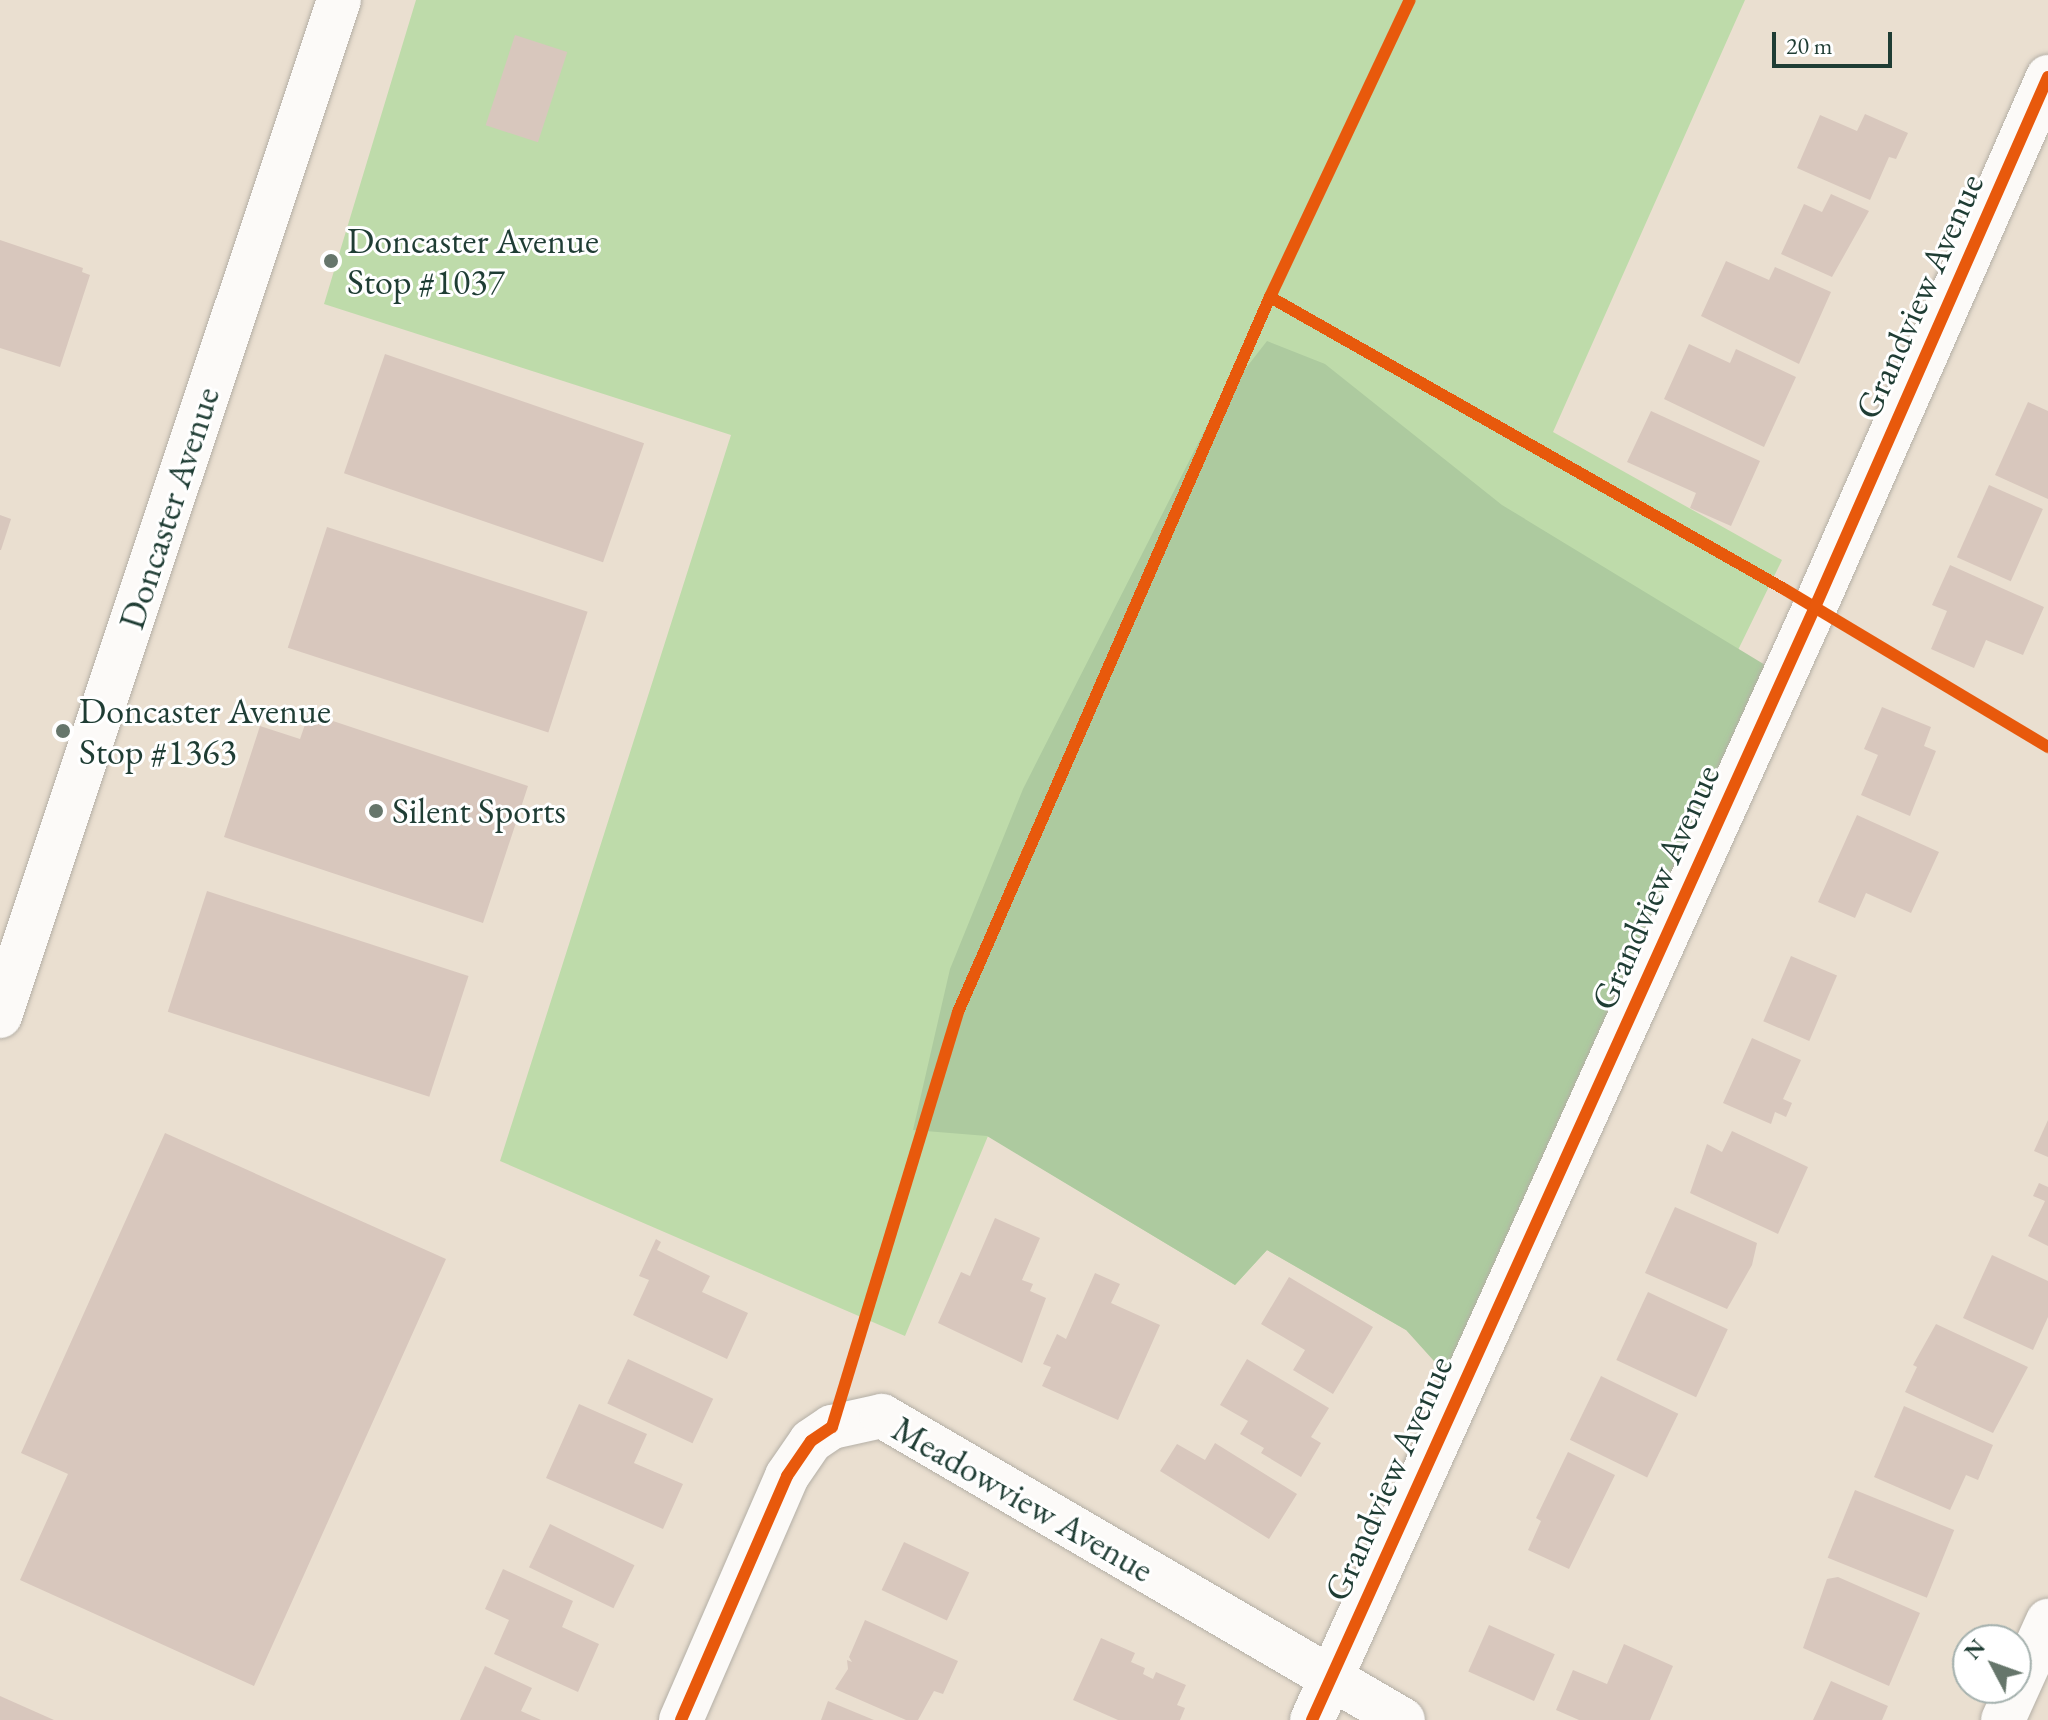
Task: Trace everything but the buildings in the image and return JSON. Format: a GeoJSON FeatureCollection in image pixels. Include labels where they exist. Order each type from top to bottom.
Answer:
{"type":"FeatureCollection","features":[{"type":"Feature","properties":{"kind":"street","name":"Doncaster Avenue"},"geometry":{"type":"LineString","coordinates":[[0,1016],[339,0]]}},
{"type":"Feature","properties":{"kind":"street","name":"Grandview Avenue"},"geometry":{"type":"LineString","coordinates":[[1312,1720],[2043,101]]}},
{"type":"Feature","properties":{"kind":"street","name":"Meadowview Avenue"},"geometry":{"type":"LineString","coordinates":[[681,1720],[787,1476],[811,1441],[832,1427],[882,1416],[1403,1720]]}},
{"type":"Feature","properties":{"kind":"street"},"geometry":{"type":"LineString","coordinates":[[2003,1720],[2048,1621]]}},
{"type":"Feature","properties":{"kind":"green space"},"geometry":{"type":"Polygon","coordinates":[[[416,0],[1745,0],[1553,432],[1782,560],[1406,1330],[1267,1250],[1235,1285],[988,1136],[905,1336],[500,1161],[731,435],[324,304],[416,0]]]}},
{"type":"Feature","properties":{"kind":"green space"},"geometry":{"type":"Polygon","coordinates":[[[1267,341],[1325,364],[1502,505],[1775,671],[1452,1381],[1406,1330],[1267,1250],[1235,1285],[987,1136],[913,1130],[950,969],[1023,789],[1218,404],[1267,341]]]}},
{"type":"Feature","properties":{"kind":"cycle path"},"geometry":{"type":"LineString","coordinates":[[681,1720],[787,1476],[811,1441],[832,1427],[958,1012],[1270,297],[1410,0]]}},
{"type":"Feature","properties":{"kind":"cycle path"},"geometry":{"type":"LineString","coordinates":[[1312,1720],[1815,607],[2048,77]]}},
{"type":"Feature","properties":{"kind":"cycle path"},"geometry":{"type":"LineString","coordinates":[[1270,297],[1784,589],[2048,747]]}},
{"type":"Feature","properties":{"kind":"place","name":"Doncaster Avenue Stop #1037"},"geometry":{"type":"Point","coordinates":[331,261]}},
{"type":"Feature","properties":{"kind":"place","name":"Doncaster Avenue Stop #1363"},"geometry":{"type":"Point","coordinates":[63,731]}},
{"type":"Feature","properties":{"kind":"place","name":"Silent Sports"},"geometry":{"type":"Point","coordinates":[376,811]}}]}
